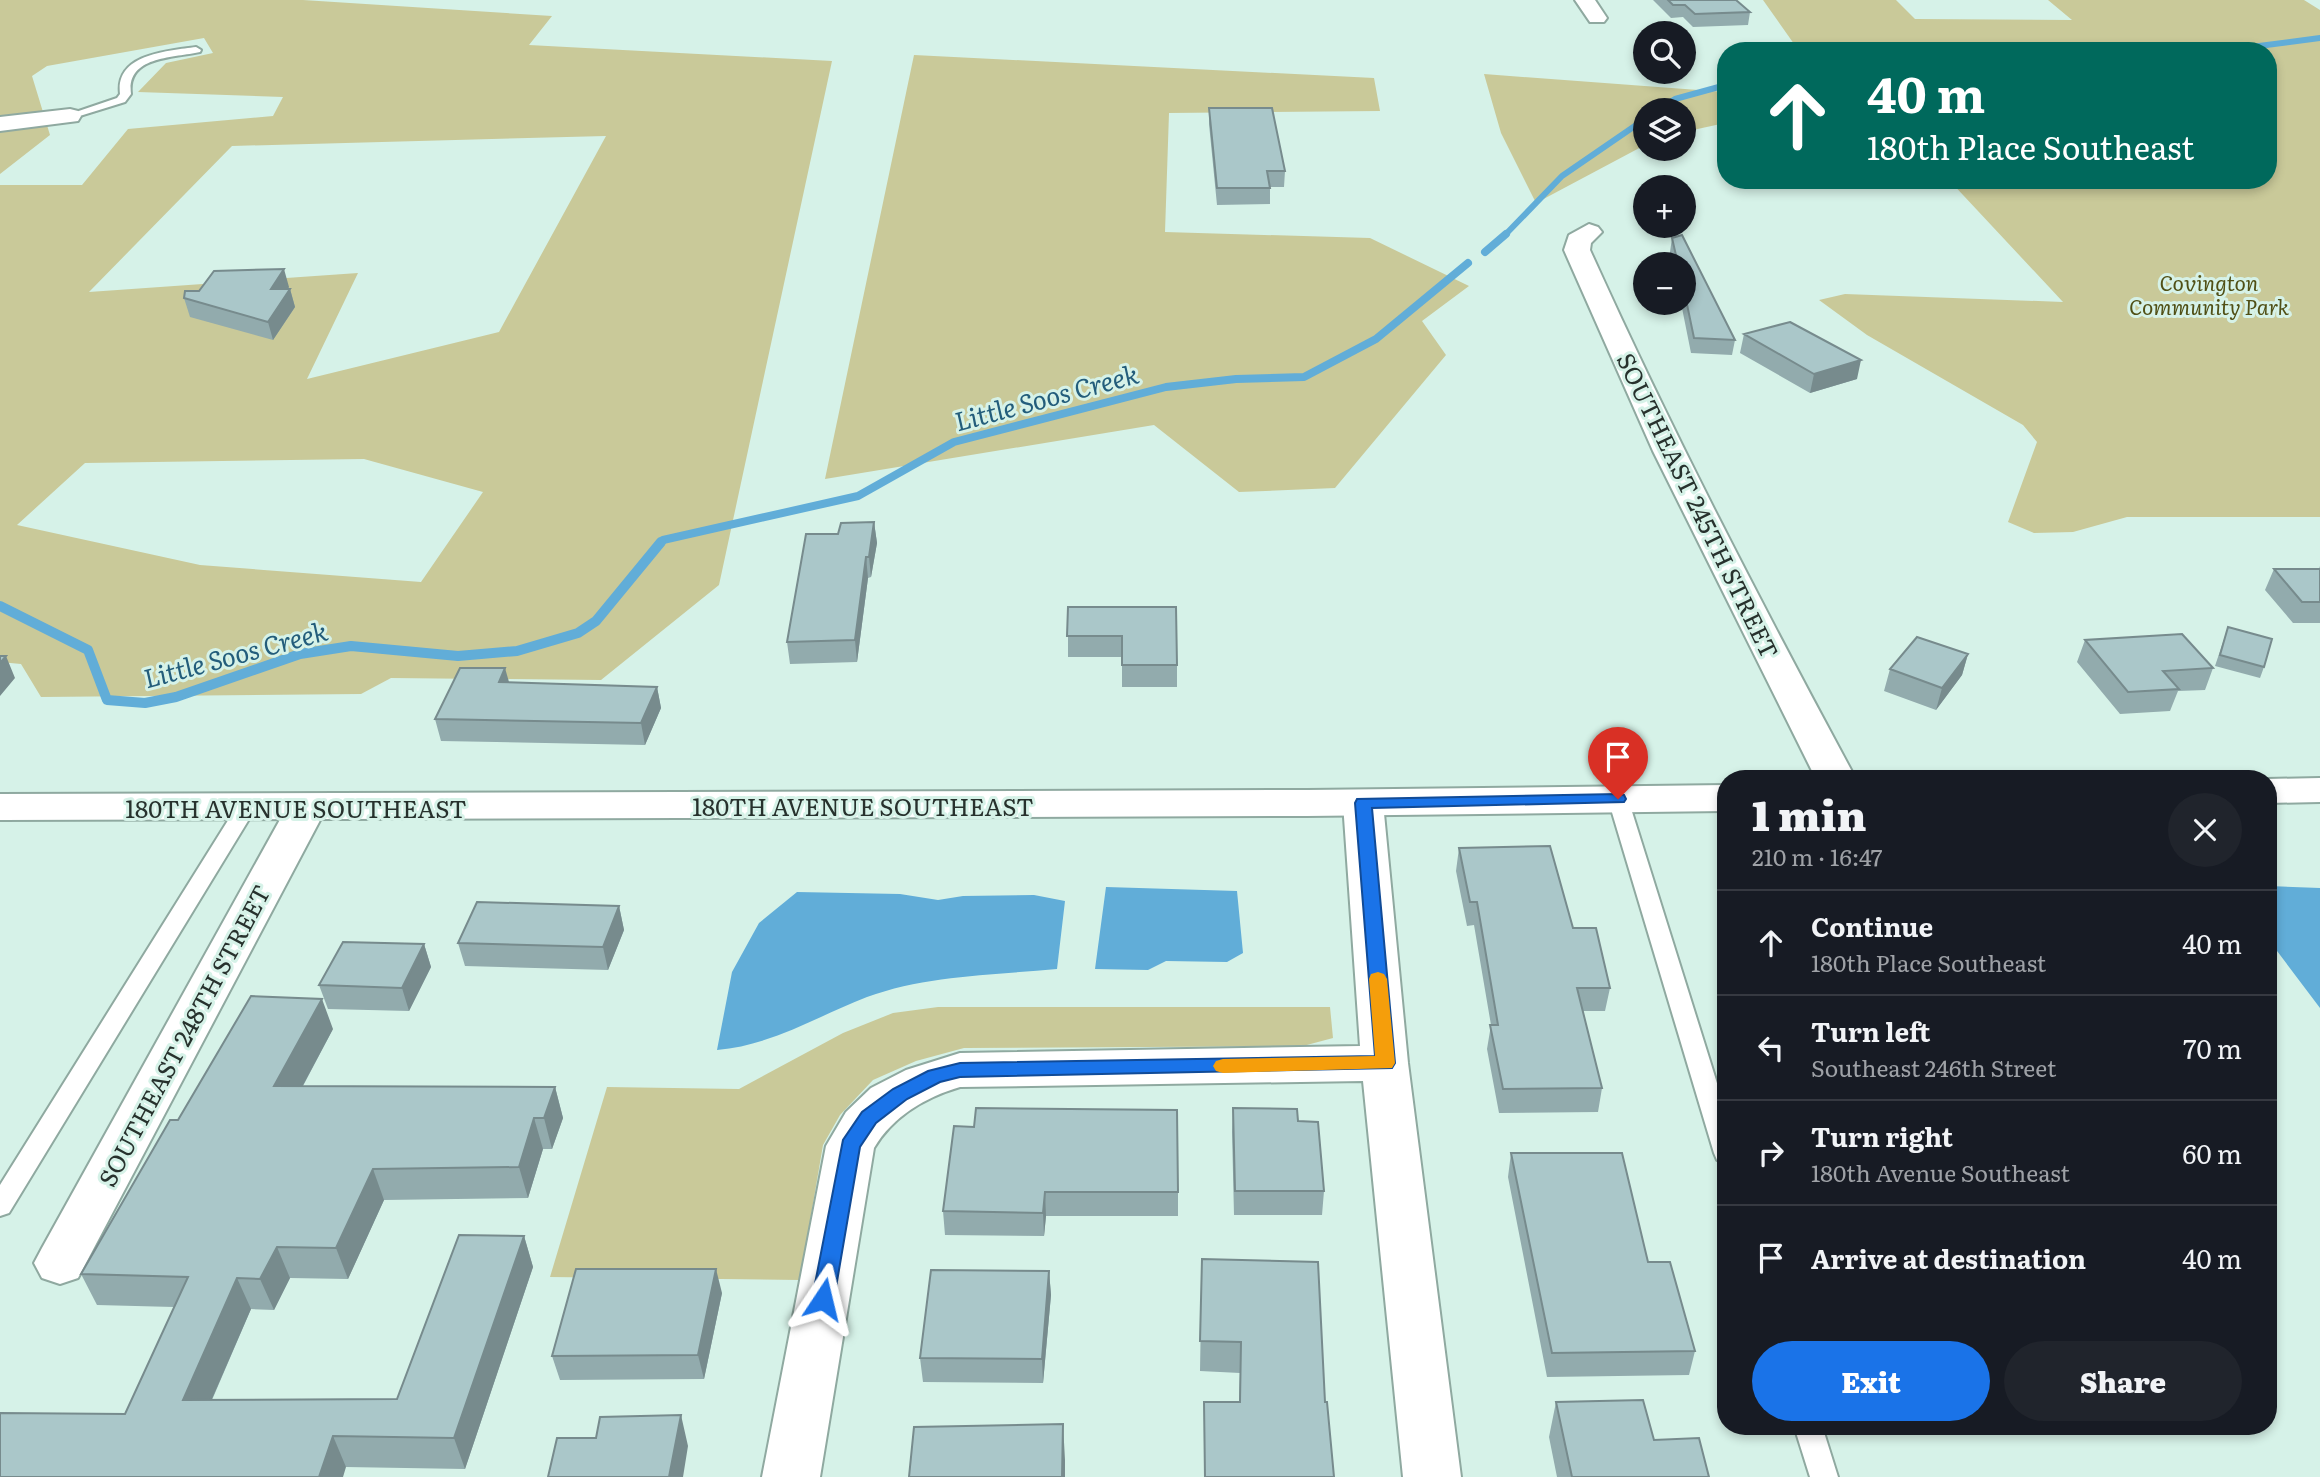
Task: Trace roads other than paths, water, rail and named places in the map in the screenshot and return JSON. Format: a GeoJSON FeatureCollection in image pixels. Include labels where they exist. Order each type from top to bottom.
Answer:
{"type":"FeatureCollection","features":[{"type":"Feature","properties":{"kind":"street"},"geometry":{"type":"LineString","coordinates":[[1585,0],[1597,18]]}},
{"type":"Feature","properties":{"kind":"street"},"geometry":{"type":"LineString","coordinates":[[0,124],[71,116]]}},
{"type":"Feature","properties":{"kind":"street","name":"SOUTHEAST 245TH STREET"},"geometry":{"type":"LineString","coordinates":[[1589,232],[1578,240],[1577,250],[1605,316],[1767,648],[1831,770]]}},
{"type":"Feature","properties":{"kind":"street"},"geometry":{"type":"LineString","coordinates":[[2277,791],[2320,790]]}},
{"type":"Feature","properties":{"kind":"street","name":"180TH AVENUE SOUTHEAST"},"geometry":{"type":"LineString","coordinates":[[0,807],[1363,803],[1717,798]]}},
{"type":"Feature","properties":{"kind":"street"},"geometry":{"type":"LineString","coordinates":[[1363,803],[1385,1063],[1432,1477]]}},
{"type":"Feature","properties":{"kind":"street","name":"SOUTHEAST 248TH STREET"},"geometry":{"type":"LineString","coordinates":[[60,1263],[307,807]]}},
{"type":"Feature","properties":{"kind":"street"},"geometry":{"type":"LineString","coordinates":[[791,1477],[850,1146],[869,1118],[900,1094],[935,1076],[960,1070],[1385,1063]]}},
{"type":"Feature","properties":{"kind":"lane"},"geometry":{"type":"LineString","coordinates":[[71,116],[121,100],[127,94],[125,77],[132,68],[164,54],[196,50]]}},
{"type":"Feature","properties":{"kind":"lane"},"geometry":{"type":"LineString","coordinates":[[1618,799],[1717,1124]]}},
{"type":"Feature","properties":{"kind":"lane"},"geometry":{"type":"LineString","coordinates":[[0,1206],[247,806]]}},
{"type":"Feature","properties":{"kind":"lane"},"geometry":{"type":"LineString","coordinates":[[1811,1435],[1824,1477]]}},
{"type":"Feature","properties":{"kind":"water"},"geometry":{"type":"Polygon","coordinates":[[[2277,886],[2320,888],[2320,1008],[2277,951],[2277,886]]]}},
{"type":"Feature","properties":{"kind":"water"},"geometry":{"type":"Polygon","coordinates":[[[1106,887],[1237,891],[1243,953],[1227,962],[1166,961],[1148,970],[1095,969],[1106,887]]]}},
{"type":"Feature","properties":{"kind":"water"},"geometry":{"type":"Polygon","coordinates":[[[797,892],[900,894],[938,900],[963,896],[1034,895],[1065,901],[1057,969],[913,984],[867,997],[775,1036],[717,1050],[732,972],[759,923],[797,892]]]}},
{"type":"Feature","properties":{"kind":"waterway","name":"Little Soos Creek"},"geometry":{"type":"LineString","coordinates":[[2277,44],[2320,38]]}},
{"type":"Feature","properties":{"kind":"waterway","name":"Little Soos Creek"},"geometry":{"type":"LineString","coordinates":[[1679,98],[1717,87]]}},
{"type":"Feature","properties":{"kind":"waterway","name":"Little Soos Creek"},"geometry":{"type":"LineString","coordinates":[[1506,234],[1562,176],[1633,127]]}},
{"type":"Feature","properties":{"kind":"waterway","name":"Little Soos Creek"},"geometry":{"type":"LineString","coordinates":[[1485,252],[1506,234]]}},
{"type":"Feature","properties":{"kind":"waterway","name":"Little Soos Creek"},"geometry":{"type":"LineString","coordinates":[[660,544],[663,540],[858,496],[954,442],[1166,387],[1236,379],[1304,377],[1376,339],[1468,263]]}},
{"type":"Feature","properties":{"kind":"waterway","name":"Little Soos Creek"},"geometry":{"type":"LineString","coordinates":[[0,606],[88,650],[107,700],[145,703],[176,697],[300,654],[351,646],[458,656],[517,651],[578,633],[596,621],[661,542]]}},
{"type":"Feature","properties":{"kind":"park label","name":"Covington Community Park"},"geometry":{"type":"Point","coordinates":[2209,293]}}]}
